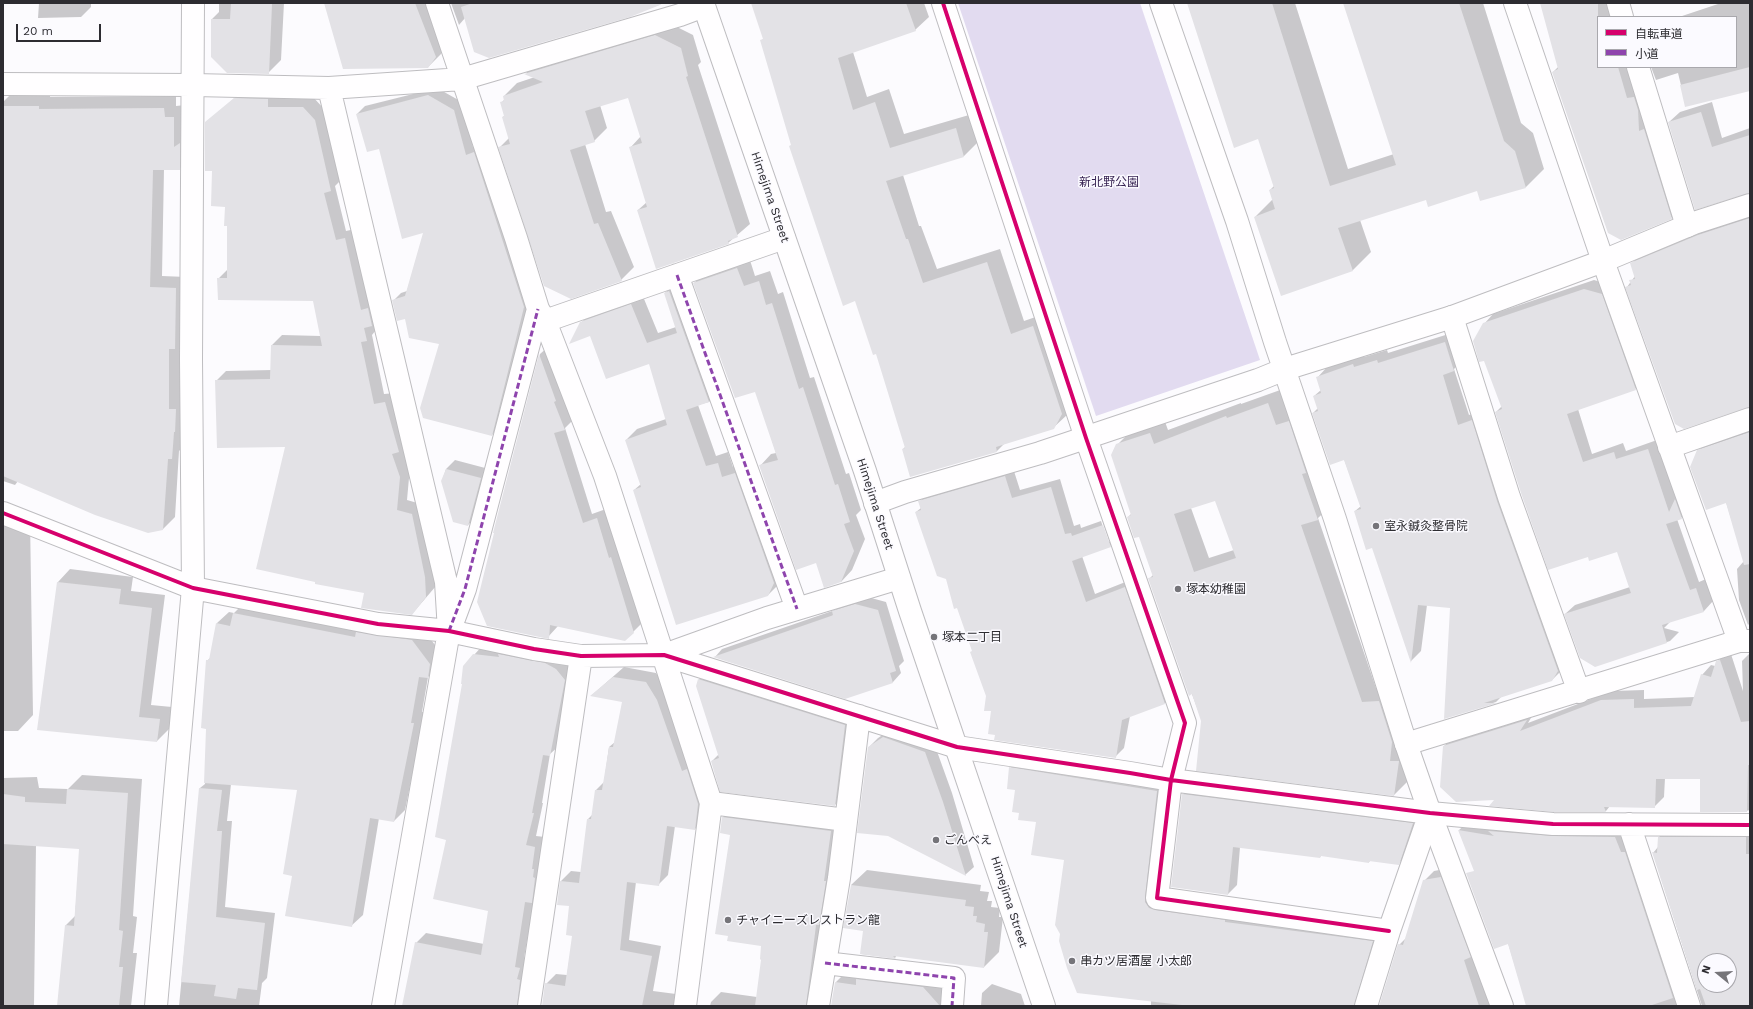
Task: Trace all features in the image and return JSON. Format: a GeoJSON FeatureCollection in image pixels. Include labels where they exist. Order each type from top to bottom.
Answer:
{"type":"FeatureCollection","features":[{"type":"Feature","properties":{"kind":"street"},"geometry":{"type":"LineString","coordinates":[[156,1006],[193,588],[191,359],[194,85],[193,3]]}},
{"type":"Feature","properties":{"kind":"street"},"geometry":{"type":"LineString","coordinates":[[437,3],[542,315],[605,476],[712,803],[685,1006]]}},
{"type":"Feature","properties":{"kind":"street"},"geometry":{"type":"LineString","coordinates":[[943,3],[1086,438],[1184,723],[1171,780],[1157,898],[1389,931]]}},
{"type":"Feature","properties":{"kind":"street"},"geometry":{"type":"LineString","coordinates":[[1161,3],[1238,221],[1275,342],[1335,519],[1406,744],[1430,813],[1502,1006]]}},
{"type":"Feature","properties":{"kind":"street"},"geometry":{"type":"LineString","coordinates":[[1406,744],[1744,641],[1669,447],[1603,261],[1515,3]]}},
{"type":"Feature","properties":{"kind":"street"},"geometry":{"type":"LineString","coordinates":[[1618,3],[1622,16]]}},
{"type":"Feature","properties":{"kind":"street"},"geometry":{"type":"LineString","coordinates":[[3,84],[194,85],[329,88],[462,79],[680,15],[707,4]]}},
{"type":"Feature","properties":{"kind":"street","name":"Himejima Street"},"geometry":{"type":"LineString","coordinates":[[707,4],[784,238],[875,503],[1044,1006]]}},
{"type":"Feature","properties":{"kind":"street"},"geometry":{"type":"LineString","coordinates":[[1638,68],[1687,226]]}},
{"type":"Feature","properties":{"kind":"street"},"geometry":{"type":"LineString","coordinates":[[329,88],[446,582],[449,630]]}},
{"type":"Feature","properties":{"kind":"street"},"geometry":{"type":"LineString","coordinates":[[875,503],[904,492],[1040,453],[1258,380],[1285,369],[1452,317],[1603,261],[1687,226],[1750,205]]}},
{"type":"Feature","properties":{"kind":"street"},"geometry":{"type":"LineString","coordinates":[[542,315],[677,275],[784,238]]}},
{"type":"Feature","properties":{"kind":"street"},"geometry":{"type":"LineString","coordinates":[[677,275],[797,609]]}},
{"type":"Feature","properties":{"kind":"street"},"geometry":{"type":"LineString","coordinates":[[383,1006],[449,630],[466,588],[542,315]]}},
{"type":"Feature","properties":{"kind":"street"},"geometry":{"type":"LineString","coordinates":[[1452,317],[1509,497],[1579,692]]}},
{"type":"Feature","properties":{"kind":"street"},"geometry":{"type":"LineString","coordinates":[[1669,447],[1750,419]]}},
{"type":"Feature","properties":{"kind":"street"},"geometry":{"type":"LineString","coordinates":[[3,513],[193,588],[378,624],[449,630],[534,649],[580,656],[664,656],[957,747],[1122,771],[1171,780],[1430,813],[1553,824],[1750,825]]}},
{"type":"Feature","properties":{"kind":"street"},"geometry":{"type":"LineString","coordinates":[[664,656],[767,618],[899,578]]}},
{"type":"Feature","properties":{"kind":"street"},"geometry":{"type":"LineString","coordinates":[[529,1006],[580,656]]}},
{"type":"Feature","properties":{"kind":"street"},"geometry":{"type":"LineString","coordinates":[[818,1006],[860,716]]}},
{"type":"Feature","properties":{"kind":"street"},"geometry":{"type":"LineString","coordinates":[[712,803],[846,820]]}},
{"type":"Feature","properties":{"kind":"street"},"geometry":{"type":"LineString","coordinates":[[1366,1006],[1389,931],[1430,813]]}},
{"type":"Feature","properties":{"kind":"street"},"geometry":{"type":"LineString","coordinates":[[1629,824],[1689,1006]]}},
{"type":"Feature","properties":{"kind":"street"},"geometry":{"type":"LineString","coordinates":[[825,963],[954,978],[952,1006]]}},
{"type":"Feature","properties":{"kind":"green space","name":"新北野公園"},"geometry":{"type":"Polygon","coordinates":[[[958,3],[1140,3],[1260,360],[1096,416],[958,3]]]}},
{"type":"Feature","properties":{"kind":"building"},"geometry":{"type":"Polygon","coordinates":[[[324,3],[415,3],[436,57],[428,68],[343,69],[324,3]]]}},
{"type":"Feature","properties":{"kind":"building"},"geometry":{"type":"Polygon","coordinates":[[[473,3],[660,3],[660,5],[630,17],[489,58],[474,52],[461,7],[473,3]]]}},
{"type":"Feature","properties":{"kind":"building"},"geometry":{"type":"Polygon","coordinates":[[[751,3],[906,3],[916,31],[838,58],[853,110],[875,102],[890,148],[956,128],[964,157],[886,181],[923,283],[987,262],[1011,334],[1033,326],[1062,414],[1054,429],[996,447],[997,452],[910,477],[902,449],[905,448],[876,354],[873,355],[855,301],[843,306],[789,146],[791,145],[760,40],[763,39],[751,3]]]}},
{"type":"Feature","properties":{"kind":"building"},"geometry":{"type":"Polygon","coordinates":[[[1187,3],[1272,3],[1330,186],[1396,165],[1343,3],[1459,3],[1504,141],[1515,151],[1526,188],[1480,201],[1477,191],[1428,207],[1426,200],[1338,228],[1353,271],[1281,296],[1254,217],[1275,209],[1269,190],[1274,188],[1258,139],[1234,148],[1187,3]]]}},
{"type":"Feature","properties":{"kind":"building"},"geometry":{"type":"Polygon","coordinates":[[[1540,3],[1598,3],[1597,68],[1618,68],[1627,98],[1634,97],[1638,110],[1639,131],[1644,129],[1672,219],[1621,240],[1608,233],[1552,72],[1558,69],[1540,3]]]}},
{"type":"Feature","properties":{"kind":"building"},"geometry":{"type":"Polygon","coordinates":[[[231,4],[272,4],[269,74],[227,73],[211,57],[211,19],[230,19],[231,4]]]}},
{"type":"Feature","properties":{"kind":"building"},"geometry":{"type":"Polygon","coordinates":[[[655,35],[681,48],[688,76],[686,77],[738,237],[728,241],[729,244],[656,269],[637,210],[647,207],[629,147],[642,143],[628,98],[585,111],[595,142],[570,150],[594,224],[598,223],[622,281],[571,299],[544,286],[498,147],[510,144],[502,117],[504,116],[500,102],[504,101],[503,96],[543,82],[524,74],[655,35]]]}},
{"type":"Feature","properties":{"kind":"building"},"geometry":{"type":"Polygon","coordinates":[[[1750,67],[1750,91],[1685,107],[1680,85],[1750,67]]]}},
{"type":"Feature","properties":{"kind":"building"},"geometry":{"type":"Polygon","coordinates":[[[428,95],[454,110],[466,155],[474,152],[524,307],[492,436],[423,418],[420,408],[439,344],[409,338],[405,319],[397,321],[392,300],[405,296],[423,233],[402,239],[379,149],[367,152],[356,114],[428,95]]]}},
{"type":"Feature","properties":{"kind":"building"},"geometry":{"type":"Polygon","coordinates":[[[234,98],[268,99],[268,107],[303,107],[315,120],[331,191],[324,193],[336,240],[345,238],[361,310],[368,308],[372,326],[364,328],[367,341],[361,342],[374,404],[385,402],[399,452],[392,454],[400,477],[397,510],[412,514],[425,577],[426,597],[412,615],[361,608],[364,593],[315,584],[315,582],[256,569],[285,447],[217,448],[215,380],[270,379],[271,345],[322,346],[313,301],[218,300],[217,278],[227,278],[227,226],[224,226],[225,207],[211,206],[212,171],[205,171],[205,122],[234,98]]]}},
{"type":"Feature","properties":{"kind":"building"},"geometry":{"type":"Polygon","coordinates":[[[3,106],[39,106],[39,109],[164,108],[165,117],[174,117],[174,147],[180,143],[180,170],[153,170],[150,287],[176,288],[175,349],[169,349],[169,409],[176,409],[175,432],[172,459],[168,459],[163,530],[148,533],[95,515],[3,476],[3,106]]]}},
{"type":"Feature","properties":{"kind":"building"},"geometry":{"type":"Polygon","coordinates":[[[1701,112],[1712,147],[1750,135],[1750,193],[1695,210],[1668,122],[1701,112]]]}},
{"type":"Feature","properties":{"kind":"building"},"geometry":{"type":"Polygon","coordinates":[[[1750,218],[1750,407],[1684,429],[1675,424],[1625,287],[1631,285],[1629,280],[1635,279],[1630,263],[1698,235],[1750,218]]]}},
{"type":"Feature","properties":{"kind":"building"},"geometry":{"type":"Polygon","coordinates":[[[737,268],[744,286],[759,281],[766,305],[772,303],[799,389],[803,387],[835,485],[838,484],[850,522],[844,524],[854,551],[841,582],[824,588],[816,563],[796,570],[759,465],[778,460],[755,392],[735,398],[693,283],[737,268]]]}},
{"type":"Feature","properties":{"kind":"building"},"geometry":{"type":"Polygon","coordinates":[[[1584,289],[1602,294],[1636,390],[1567,414],[1583,462],[1614,452],[1616,459],[1648,449],[1669,512],[1675,499],[1682,519],[1666,524],[1690,590],[1696,588],[1704,612],[1662,625],[1667,643],[1595,667],[1580,658],[1564,614],[1631,593],[1617,552],[1589,561],[1588,557],[1548,570],[1495,412],[1502,409],[1484,361],[1479,362],[1473,341],[1483,323],[1584,289]]]}},
{"type":"Feature","properties":{"kind":"building"},"geometry":{"type":"Polygon","coordinates":[[[669,291],[709,402],[686,410],[706,466],[718,463],[722,477],[735,473],[774,583],[768,596],[676,625],[633,490],[641,487],[625,440],[667,425],[649,364],[606,379],[590,336],[569,344],[580,322],[631,304],[647,343],[677,333],[664,293],[669,291]]]}},
{"type":"Feature","properties":{"kind":"building"},"geometry":{"type":"Polygon","coordinates":[[[1445,342],[1454,371],[1443,375],[1458,425],[1472,420],[1497,501],[1558,671],[1552,681],[1484,703],[1497,703],[1444,719],[1450,608],[1418,605],[1411,663],[1372,548],[1366,550],[1354,511],[1361,509],[1344,460],[1330,465],[1312,413],[1318,411],[1313,396],[1321,393],[1316,377],[1353,364],[1354,367],[1377,360],[1378,363],[1445,342]]]}},
{"type":"Feature","properties":{"kind":"building"},"geometry":{"type":"Polygon","coordinates":[[[539,354],[556,401],[554,402],[565,430],[554,433],[583,523],[597,518],[609,558],[611,557],[634,633],[625,641],[550,625],[549,639],[487,626],[477,602],[493,533],[539,354]]]}},
{"type":"Feature","properties":{"kind":"building"},"geometry":{"type":"Polygon","coordinates":[[[1268,403],[1276,425],[1289,421],[1306,473],[1302,474],[1318,520],[1301,525],[1362,702],[1379,701],[1392,742],[1390,761],[1399,761],[1394,796],[1196,771],[1201,721],[1192,694],[1189,696],[1148,578],[1153,577],[1139,537],[1134,538],[1127,517],[1131,515],[1111,455],[1116,444],[1150,433],[1154,444],[1226,416],[1227,418],[1268,403]],[[1215,501],[1174,514],[1194,572],[1236,558],[1215,501]]]}},
{"type":"Feature","properties":{"kind":"building"},"geometry":{"type":"Polygon","coordinates":[[[1750,432],[1750,564],[1744,565],[1726,503],[1706,510],[1690,467],[1697,450],[1750,432]]]}},
{"type":"Feature","properties":{"kind":"building"},"geometry":{"type":"Polygon","coordinates":[[[446,469],[481,478],[468,526],[453,522],[441,481],[446,469]]]}},
{"type":"Feature","properties":{"kind":"building"},"geometry":{"type":"Polygon","coordinates":[[[1005,476],[1012,498],[1051,487],[1065,534],[1071,533],[1072,536],[1103,525],[1111,547],[1072,561],[1086,602],[1125,587],[1165,704],[1122,720],[1116,758],[994,740],[995,735],[988,734],[991,711],[984,711],[986,696],[970,652],[972,651],[957,608],[954,609],[946,579],[937,576],[915,512],[921,510],[918,501],[1005,476]]]}},
{"type":"Feature","properties":{"kind":"building"},"geometry":{"type":"Polygon","coordinates":[[[57,582],[121,589],[119,604],[152,608],[139,717],[160,719],[157,742],[37,730],[57,582]]]}},
{"type":"Feature","properties":{"kind":"building"},"geometry":{"type":"Polygon","coordinates":[[[855,604],[878,610],[896,671],[890,673],[893,683],[845,699],[713,657],[831,616],[833,615],[832,611],[855,604]]]}},
{"type":"Feature","properties":{"kind":"building"},"geometry":{"type":"Polygon","coordinates":[[[233,613],[355,637],[356,632],[412,640],[430,664],[428,678],[419,677],[411,723],[414,723],[394,822],[370,818],[352,927],[285,916],[292,876],[283,874],[297,790],[204,783],[206,729],[201,728],[206,660],[209,660],[216,623],[230,626],[233,613]]]}},
{"type":"Feature","properties":{"kind":"building"},"geometry":{"type":"Polygon","coordinates":[[[473,654],[499,657],[498,654],[545,663],[556,669],[565,680],[550,756],[543,755],[532,813],[534,813],[526,845],[535,847],[532,869],[534,869],[533,877],[535,878],[532,903],[525,902],[515,967],[520,968],[517,979],[520,980],[517,1006],[402,1006],[415,942],[481,955],[488,911],[433,899],[446,840],[435,837],[462,684],[463,666],[473,654]]]}},
{"type":"Feature","properties":{"kind":"building"},"geometry":{"type":"Polygon","coordinates":[[[1720,660],[1741,722],[1750,721],[1750,765],[1748,765],[1747,812],[1700,812],[1700,779],[1656,779],[1655,808],[1604,807],[1606,812],[1554,812],[1489,806],[1494,800],[1456,802],[1440,787],[1443,746],[1527,720],[1520,731],[1601,700],[1634,699],[1634,708],[1691,706],[1701,674],[1711,677],[1716,661],[1720,660]]]}},
{"type":"Feature","properties":{"kind":"building"},"geometry":{"type":"Polygon","coordinates":[[[613,677],[646,682],[657,700],[682,771],[687,769],[698,804],[695,830],[667,826],[659,886],[627,882],[620,950],[652,956],[642,1006],[542,1006],[545,983],[565,986],[572,936],[566,935],[569,906],[557,905],[560,881],[579,883],[587,819],[591,819],[595,790],[602,790],[609,747],[613,747],[622,702],[590,696],[613,677]]]}},
{"type":"Feature","properties":{"kind":"building"},"geometry":{"type":"Polygon","coordinates":[[[698,679],[845,725],[835,806],[720,792],[711,761],[719,758],[696,686],[698,679]]]}},
{"type":"Feature","properties":{"kind":"building"},"geometry":{"type":"Polygon","coordinates":[[[883,737],[925,752],[943,802],[966,876],[888,836],[857,833],[868,747],[883,737]]]}},
{"type":"Feature","properties":{"kind":"building"},"geometry":{"type":"Polygon","coordinates":[[[1009,767],[1157,791],[1145,897],[1145,902],[1149,908],[1225,920],[1225,922],[1373,941],[1354,1006],[1191,1006],[1077,993],[1067,968],[1059,941],[1060,934],[1055,925],[1064,860],[1031,855],[1036,822],[1018,820],[1019,813],[1012,812],[1015,790],[1007,789],[1009,767]]]}},
{"type":"Feature","properties":{"kind":"building"},"geometry":{"type":"Polygon","coordinates":[[[199,788],[222,790],[217,831],[222,831],[216,917],[265,923],[257,990],[238,988],[236,999],[214,996],[216,985],[181,982],[199,788]]]}},
{"type":"Feature","properties":{"kind":"building"},"geometry":{"type":"Polygon","coordinates":[[[67,789],[128,793],[119,930],[123,931],[119,967],[123,967],[119,1006],[57,1006],[65,925],[74,926],[79,849],[3,844],[3,794],[25,797],[25,802],[66,804],[67,789]]]}},
{"type":"Feature","properties":{"kind":"building"},"geometry":{"type":"Polygon","coordinates":[[[1182,794],[1413,823],[1399,865],[1369,861],[1369,863],[1321,856],[1320,858],[1233,847],[1228,895],[1171,887],[1182,794]]]}},
{"type":"Feature","properties":{"kind":"building"},"geometry":{"type":"Polygon","coordinates":[[[722,817],[831,831],[824,881],[826,881],[819,925],[816,925],[806,1006],[755,1006],[761,960],[761,946],[727,941],[728,936],[715,934],[730,835],[720,833],[722,817]]]}},
{"type":"Feature","properties":{"kind":"building"},"geometry":{"type":"Polygon","coordinates":[[[1458,830],[1494,836],[1488,831],[1553,836],[1615,837],[1621,852],[1625,852],[1673,998],[1649,1006],[1526,1006],[1508,944],[1494,949],[1466,873],[1474,871],[1458,830]]]}},
{"type":"Feature","properties":{"kind":"building"},"geometry":{"type":"Polygon","coordinates":[[[1658,837],[1746,837],[1746,854],[1750,854],[1750,1006],[1706,1006],[1701,993],[1737,993],[1737,953],[1697,953],[1697,990],[1652,852],[1657,853],[1658,837]]]}},
{"type":"Feature","properties":{"kind":"building"},"geometry":{"type":"Polygon","coordinates":[[[1441,877],[1471,957],[1464,960],[1479,1006],[1379,1006],[1398,944],[1403,945],[1423,880],[1441,877]]]}},
{"type":"Feature","properties":{"kind":"building"},"geometry":{"type":"Polygon","coordinates":[[[851,885],[966,900],[965,906],[974,907],[973,916],[977,916],[976,922],[985,924],[984,932],[988,932],[984,968],[893,956],[896,959],[860,954],[863,931],[843,928],[851,885]]]}},
{"type":"Feature","properties":{"kind":"building"},"geometry":{"type":"Polygon","coordinates":[[[856,979],[923,987],[940,1006],[831,1006],[835,982],[856,985],[856,979]]]}},
{"type":"Feature","properties":{"kind":"marked path"},"geometry":{"type":"LineString","coordinates":[[677,275],[797,609]]}},
{"type":"Feature","properties":{"kind":"marked path"},"geometry":{"type":"LineString","coordinates":[[449,631],[465,589],[538,309]]}},
{"type":"Feature","properties":{"kind":"marked path"},"geometry":{"type":"LineString","coordinates":[[825,963],[954,978],[952,1006]]}},
{"type":"Feature","properties":{"kind":"cycle path"},"geometry":{"type":"LineString","coordinates":[[943,3],[1086,438],[1185,723],[1171,780],[1157,898],[1389,931]]}},
{"type":"Feature","properties":{"kind":"cycle path"},"geometry":{"type":"LineString","coordinates":[[3,513],[193,588],[378,624],[449,631],[534,649],[581,656],[664,655],[957,747],[1171,780],[1430,813],[1553,824],[1750,825]]}},
{"type":"Feature","properties":{"kind":"place","name":"室永鍼灸整骨院"},"geometry":{"type":"Point","coordinates":[1376,526]}},
{"type":"Feature","properties":{"kind":"place","name":"塚本幼稚園"},"geometry":{"type":"Point","coordinates":[1178,589]}},
{"type":"Feature","properties":{"kind":"place","name":"塚本二丁目"},"geometry":{"type":"Point","coordinates":[934,637]}},
{"type":"Feature","properties":{"kind":"place","name":"ごんべえ"},"geometry":{"type":"Point","coordinates":[936,840]}},
{"type":"Feature","properties":{"kind":"place","name":"チャイニーズレストラン龍"},"geometry":{"type":"Point","coordinates":[728,920]}},
{"type":"Feature","properties":{"kind":"place","name":"串カツ居酒屋 小太郎"},"geometry":{"type":"Point","coordinates":[1072,961]}}]}
